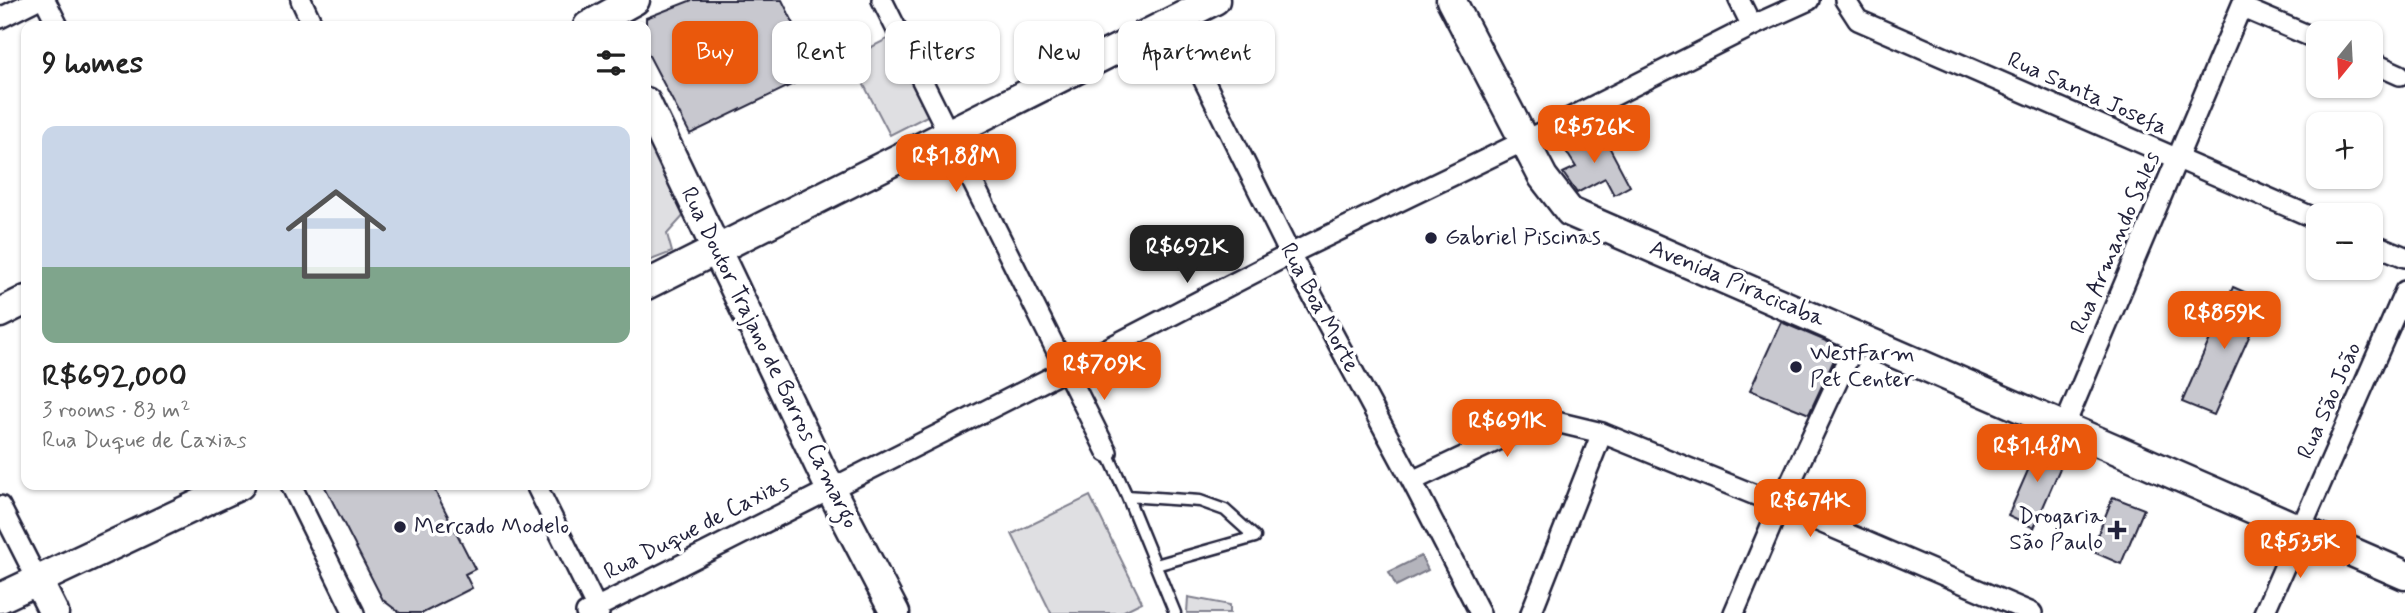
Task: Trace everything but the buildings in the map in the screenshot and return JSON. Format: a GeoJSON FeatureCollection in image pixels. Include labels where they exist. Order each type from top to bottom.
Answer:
{"type":"FeatureCollection","features":[{"type":"Feature","properties":{"kind":"main road"},"geometry":{"type":"LineString","coordinates":[[600,17],[635,0]]}},
{"type":"Feature","properties":{"kind":"main road"},"geometry":{"type":"LineString","coordinates":[[651,282],[949,133],[1169,10],[1215,0]]}},
{"type":"Feature","properties":{"kind":"main road","name":"Avenida Piracicaba"},"geometry":{"type":"LineString","coordinates":[[1451,0],[1543,177],[1570,212],[2405,575]]}},
{"type":"Feature","properties":{"kind":"main road","name":"Rua Doutor Trajano de Barros Camargo"},"geometry":{"type":"LineString","coordinates":[[651,114],[830,488],[895,613]]}},
{"type":"Feature","properties":{"kind":"main road"},"geometry":{"type":"LineString","coordinates":[[0,313],[21,302]]}},
{"type":"Feature","properties":{"kind":"main road"},"geometry":{"type":"LineString","coordinates":[[0,598],[229,490]]}},
{"type":"Feature","properties":{"kind":"main road"},"geometry":{"type":"LineString","coordinates":[[37,579],[54,613]]}},
{"type":"Feature","properties":{"kind":"street"},"geometry":{"type":"LineString","coordinates":[[0,18],[36,0]]}},
{"type":"Feature","properties":{"kind":"street"},"geometry":{"type":"LineString","coordinates":[[45,0],[56,21]]}},
{"type":"Feature","properties":{"kind":"street"},"geometry":{"type":"LineString","coordinates":[[301,0],[311,21]]}},
{"type":"Feature","properties":{"kind":"street"},"geometry":{"type":"LineString","coordinates":[[882,0],[1107,452]]}},
{"type":"Feature","properties":{"kind":"street"},"geometry":{"type":"LineString","coordinates":[[1739,0],[1752,26]]}},
{"type":"Feature","properties":{"kind":"street","name":"Rua Duque de Caxias"},"geometry":{"type":"LineString","coordinates":[[594,611],[1290,254],[1524,142],[1752,26],[1809,0]]}},
{"type":"Feature","properties":{"kind":"street","name":"Rua Santa Josefa"},"geometry":{"type":"LineString","coordinates":[[1845,0],[1857,20],[2306,214]]}},
{"type":"Feature","properties":{"kind":"street"},"geometry":{"type":"LineString","coordinates":[[2242,4],[2306,34]]}},
{"type":"Feature","properties":{"kind":"street","name":"Rua Armando Sales"},"geometry":{"type":"LineString","coordinates":[[2064,427],[2242,4]]}},
{"type":"Feature","properties":{"kind":"street","name":"Rua Boa Morte"},"geometry":{"type":"LineString","coordinates":[[1169,10],[1290,254],[1480,613]]}},
{"type":"Feature","properties":{"kind":"street"},"geometry":{"type":"LineString","coordinates":[[2384,68],[2400,75]]}},
{"type":"Feature","properties":{"kind":"street"},"geometry":{"type":"LineString","coordinates":[[2383,248],[2405,257]]}},
{"type":"Feature","properties":{"kind":"street","name":"Rua São João"},"geometry":{"type":"LineString","coordinates":[[2264,613],[2405,291]]}},
{"type":"Feature","properties":{"kind":"street"},"geometry":{"type":"LineString","coordinates":[[1734,613],[1780,505],[1858,337]]}},
{"type":"Feature","properties":{"kind":"street"},"geometry":{"type":"LineString","coordinates":[[1412,481],[1526,427],[1556,422],[1602,433],[1780,505],[2010,609],[2032,613]]}},
{"type":"Feature","properties":{"kind":"street"},"geometry":{"type":"LineString","coordinates":[[1531,613],[1602,433]]}},
{"type":"Feature","properties":{"kind":"street"},"geometry":{"type":"LineString","coordinates":[[293,490],[354,613]]}},
{"type":"Feature","properties":{"kind":"street"},"geometry":{"type":"LineString","coordinates":[[538,490],[594,611]]}},
{"type":"Feature","properties":{"kind":"street"},"geometry":{"type":"LineString","coordinates":[[0,506],[37,579]]}},
{"type":"Feature","properties":{"kind":"lane"},"geometry":{"type":"LineString","coordinates":[[1107,452],[1128,496],[1174,613]]}},
{"type":"Feature","properties":{"kind":"lane"},"geometry":{"type":"LineString","coordinates":[[1128,496],[1200,501],[1225,510],[1255,537],[1156,565]]}},
{"type":"Feature","properties":{"kind":"shaded area"},"geometry":{"type":"Polygon","coordinates":[[[885,40],[885,84],[913,84],[929,115],[890,135],[864,84],[871,84],[871,47],[885,40]]]}},
{"type":"Feature","properties":{"kind":"shaded area"},"geometry":{"type":"Polygon","coordinates":[[[651,140],[686,213],[667,234],[672,252],[651,260],[651,140]]]}},
{"type":"Feature","properties":{"kind":"shaded area"},"geometry":{"type":"Polygon","coordinates":[[[1090,496],[1142,602],[1120,613],[1051,613],[1012,534],[1090,496]]]}},
{"type":"Feature","properties":{"kind":"shaded area"},"geometry":{"type":"Polygon","coordinates":[[[1421,556],[1428,570],[1396,586],[1389,572],[1421,556]]]}},
{"type":"Feature","properties":{"kind":"shaded area"},"geometry":{"type":"Polygon","coordinates":[[[1188,597],[1230,605],[1230,613],[1187,613],[1188,597]]]}},
{"type":"Feature","properties":{"kind":"place","name":"Gabriel Piscinas"},"geometry":{"type":"Point","coordinates":[1431,238]}},
{"type":"Feature","properties":{"kind":"place","name":"WestFarm Pet Center"},"geometry":{"type":"Point","coordinates":[1796,367]}},
{"type":"Feature","properties":{"kind":"place","name":"Mercado Modelo"},"geometry":{"type":"Point","coordinates":[400,527]}},
{"type":"Feature","properties":{"kind":"place","name":"Drogaria São Paulo"},"geometry":{"type":"Point","coordinates":[2117,530]}}]}
